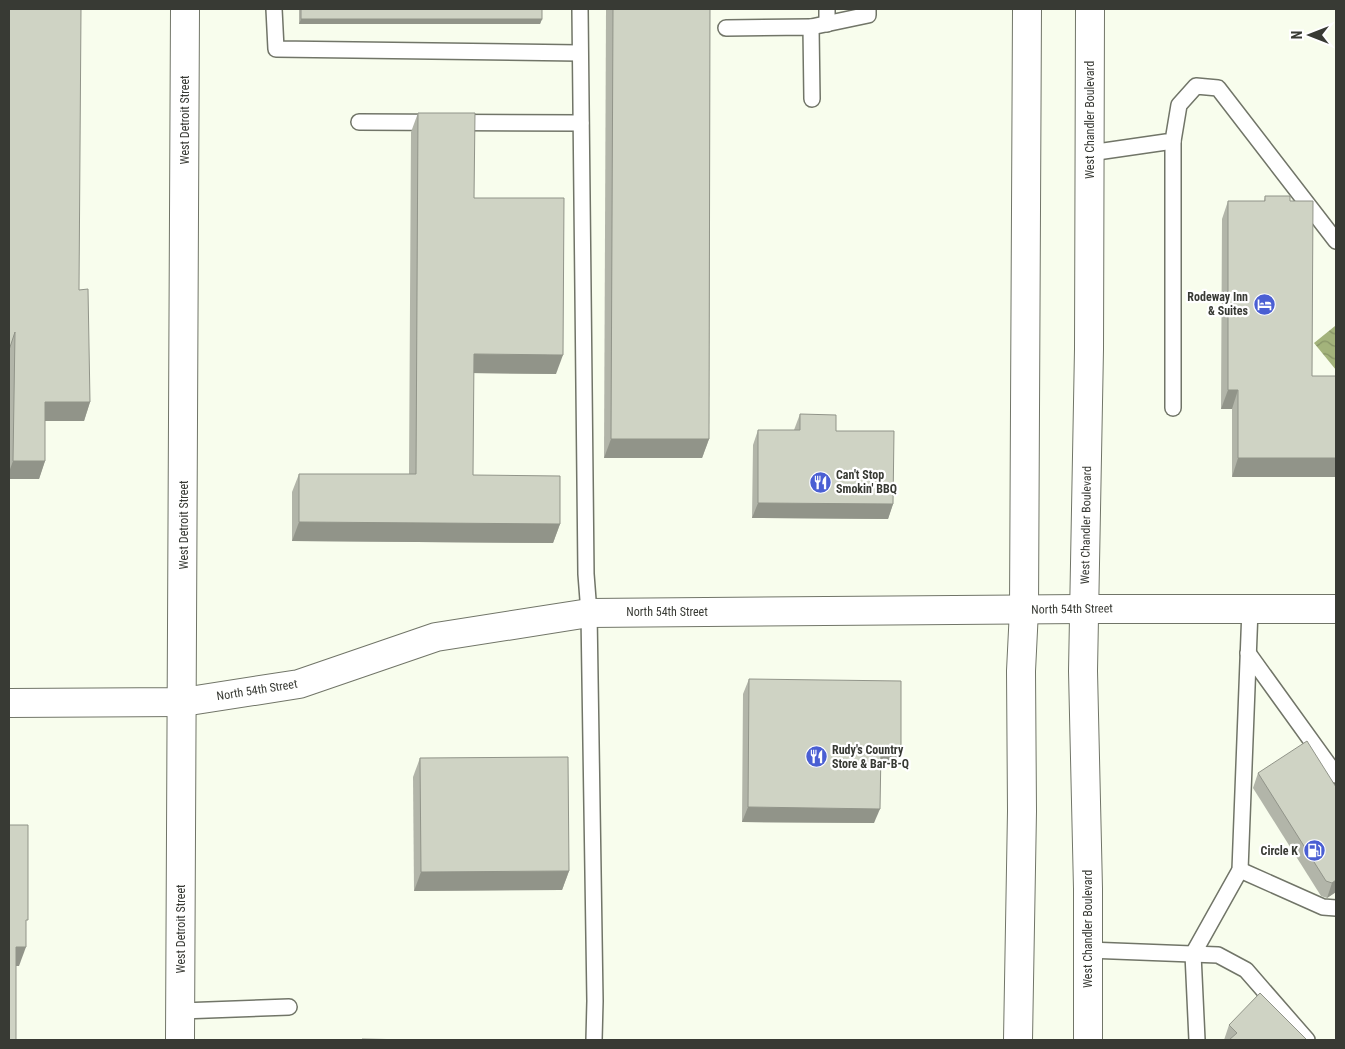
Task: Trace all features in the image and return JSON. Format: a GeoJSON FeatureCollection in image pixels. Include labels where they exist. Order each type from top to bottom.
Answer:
{"type":"FeatureCollection","features":[{"type":"Feature","properties":{"kind":"street","name":"West Detroit Street"},"geometry":{"type":"LineString","coordinates":[[180,1040],[185,9]]}},
{"type":"Feature","properties":{"kind":"street"},"geometry":{"type":"LineString","coordinates":[[1018,1040],[1022,811],[1021,671],[1024,610],[1027,9]]}},
{"type":"Feature","properties":{"kind":"street","name":"West Chandler Boulevard"},"geometry":{"type":"LineString","coordinates":[[1088,1040],[1083,671],[1089,340],[1090,9]]}},
{"type":"Feature","properties":{"kind":"street","name":"North 54th Street"},"geometry":{"type":"LineString","coordinates":[[9,703],[183,702],[299,684],[436,637],[589,612],[1336,609]]}},
{"type":"Feature","properties":{"kind":"lane"},"geometry":{"type":"LineString","coordinates":[[274,9],[276,49],[579,54]]}},
{"type":"Feature","properties":{"kind":"lane"},"geometry":{"type":"LineString","coordinates":[[580,9],[586,574],[589,612],[594,1040]]}},
{"type":"Feature","properties":{"kind":"lane"},"geometry":{"type":"LineString","coordinates":[[726,28],[811,27],[827,16],[846,14],[868,15],[868,9]]}},
{"type":"Feature","properties":{"kind":"lane"},"geometry":{"type":"LineString","coordinates":[[811,27],[812,99]]}},
{"type":"Feature","properties":{"kind":"lane"},"geometry":{"type":"LineString","coordinates":[[1173,408],[1173,141],[1179,105],[1196,86],[1218,88],[1336,242]]}},
{"type":"Feature","properties":{"kind":"lane"},"geometry":{"type":"LineString","coordinates":[[359,122],[581,123]]}},
{"type":"Feature","properties":{"kind":"lane"},"geometry":{"type":"LineString","coordinates":[[1090,153],[1173,141]]}},
{"type":"Feature","properties":{"kind":"lane"},"geometry":{"type":"LineString","coordinates":[[1197,1040],[1193,954],[1240,870],[1250,609]]}},
{"type":"Feature","properties":{"kind":"lane"},"geometry":{"type":"LineString","coordinates":[[1248,653],[1336,775]]}},
{"type":"Feature","properties":{"kind":"lane"},"geometry":{"type":"LineString","coordinates":[[1240,870],[1323,907],[1336,908]]}},
{"type":"Feature","properties":{"kind":"lane"},"geometry":{"type":"LineString","coordinates":[[1088,950],[1218,955],[1246,970],[1307,1040]]}},
{"type":"Feature","properties":{"kind":"lane"},"geometry":{"type":"LineString","coordinates":[[181,1011],[289,1006]]}},
{"type":"Feature","properties":{"kind":"water"},"geometry":{"type":"Polygon","coordinates":[[[1335,326],[1336,328],[1336,370],[1314,343],[1335,326]]]}},
{"type":"Feature","properties":{"kind":"building"},"geometry":{"type":"Polygon","coordinates":[[[9,9],[81,9],[79,290],[88,289],[90,402],[45,402],[45,461],[13,461],[15,332],[9,350],[9,9]]]}},
{"type":"Feature","properties":{"kind":"building"},"geometry":{"type":"Polygon","coordinates":[[[301,9],[542,9],[542,19],[301,19],[301,9]]]}},
{"type":"Feature","properties":{"kind":"building"},"geometry":{"type":"Polygon","coordinates":[[[613,9],[710,9],[709,439],[611,439],[613,9]]]}},
{"type":"Feature","properties":{"kind":"building"},"geometry":{"type":"Polygon","coordinates":[[[418,113],[475,113],[474,198],[564,198],[563,355],[474,354],[473,475],[560,476],[560,524],[299,522],[299,474],[416,474],[418,113]]]}},
{"type":"Feature","properties":{"kind":"building","name":"Rodeway Inn & Suites"},"geometry":{"type":"Polygon","coordinates":[[[1265,196],[1290,196],[1290,201],[1313,201],[1312,376],[1336,376],[1336,458],[1238,458],[1238,390],[1228,390],[1228,201],[1265,201],[1265,196]]]}},
{"type":"Feature","properties":{"kind":"building","name":"Can't Stop Smokin' BBQ"},"geometry":{"type":"Polygon","coordinates":[[[800,414],[836,415],[836,431],[894,431],[893,504],[758,503],[758,430],[800,430],[800,414]]]}},
{"type":"Feature","properties":{"kind":"building"},"geometry":{"type":"Polygon","coordinates":[[[749,679],[901,681],[901,750],[881,750],[880,809],[748,807],[749,679]]]}},
{"type":"Feature","properties":{"kind":"building","name":"Circle K"},"geometry":{"type":"Polygon","coordinates":[[[1307,741],[1336,787],[1336,880],[1332,883],[1326,881],[1258,773],[1307,741]]]}},
{"type":"Feature","properties":{"kind":"building"},"geometry":{"type":"Polygon","coordinates":[[[568,757],[569,871],[421,872],[420,758],[568,757]]]}},
{"type":"Feature","properties":{"kind":"building"},"geometry":{"type":"Polygon","coordinates":[[[9,825],[28,825],[28,920],[26,920],[26,947],[16,947],[16,1040],[9,1040],[9,825]]]}},
{"type":"Feature","properties":{"kind":"building"},"geometry":{"type":"Polygon","coordinates":[[[1260,993],[1307,1040],[1229,1040],[1237,1033],[1229,1025],[1260,993]]]}},
{"type":"Feature","properties":{"kind":"building"},"geometry":{"type":"Polygon","coordinates":[[[362,1039],[412,1040],[362,1040],[362,1039]]]}},
{"type":"Feature","properties":{"kind":"place","name":"Rodeway Inn & Suites"},"geometry":{"type":"Point","coordinates":[1264,304]}},
{"type":"Feature","properties":{"kind":"place","name":"Can't Stop Smokin' BBQ"},"geometry":{"type":"Point","coordinates":[820,482]}},
{"type":"Feature","properties":{"kind":"place","name":"Rudy's Country Store & Bar-B-Q"},"geometry":{"type":"Point","coordinates":[816,757]}},
{"type":"Feature","properties":{"kind":"place","name":"Circle K"},"geometry":{"type":"Point","coordinates":[1314,851]}}]}
